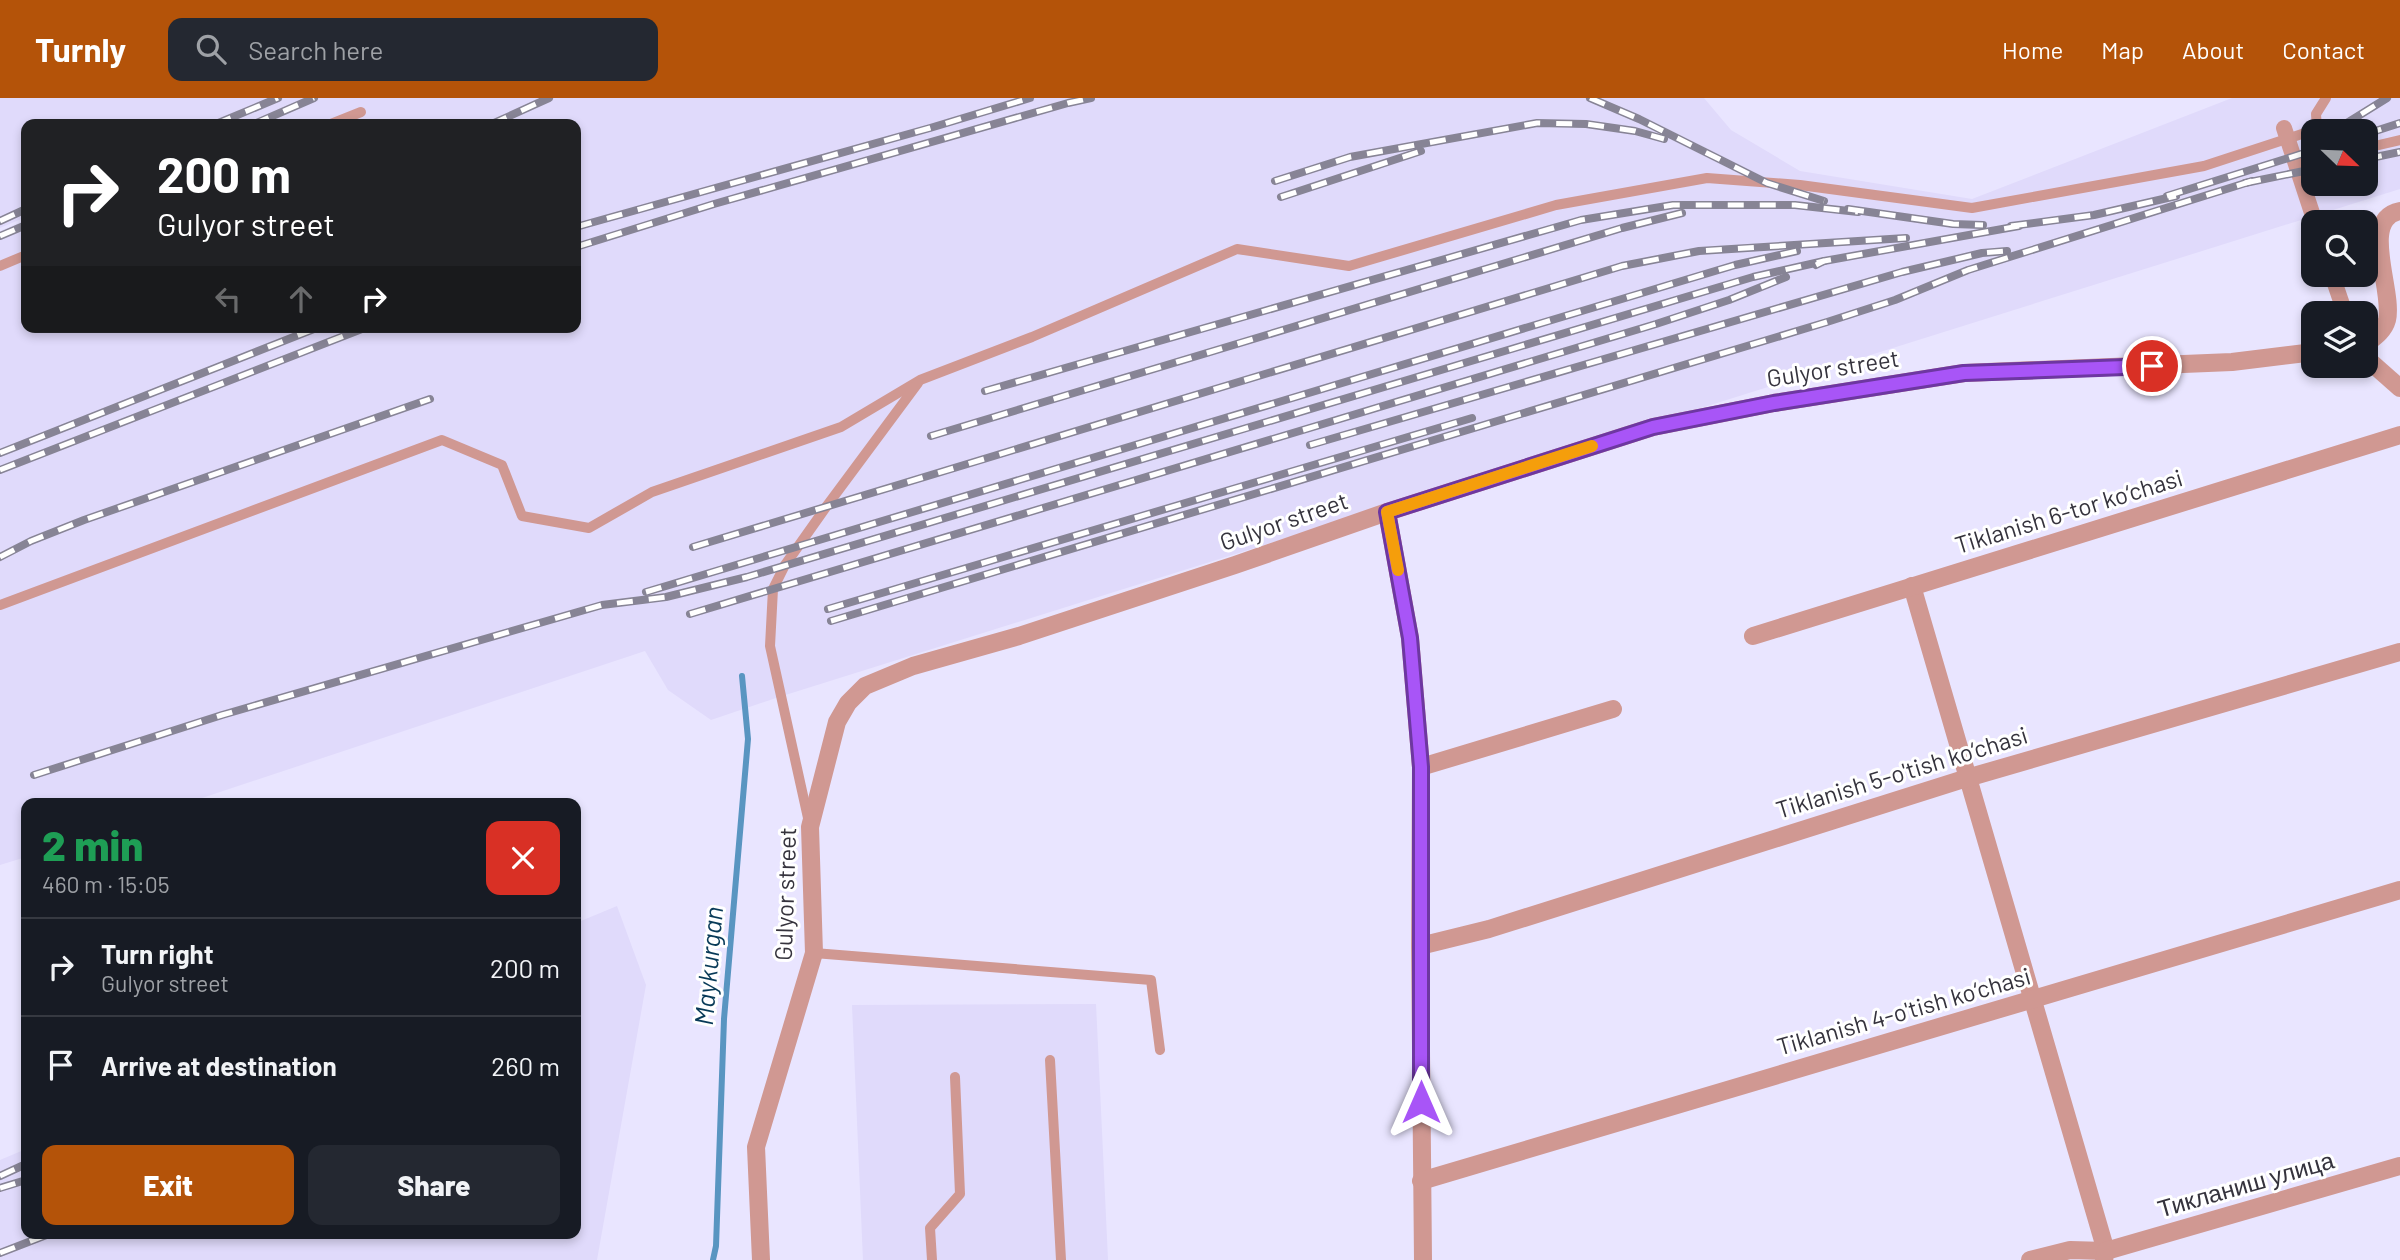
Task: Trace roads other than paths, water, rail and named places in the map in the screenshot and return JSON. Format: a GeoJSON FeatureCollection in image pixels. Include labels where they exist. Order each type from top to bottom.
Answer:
{"type":"FeatureCollection","features":[{"type":"Feature","properties":{"kind":"street"},"geometry":{"type":"LineString","coordinates":[[2284,128],[2311,210]]}},
{"type":"Feature","properties":{"kind":"street"},"geometry":{"type":"LineString","coordinates":[[2378,334],[2387,319],[2388,300],[2379,236],[2381,223],[2391,212],[2400,211]]}},
{"type":"Feature","properties":{"kind":"street","name":"Gulyor street"},"geometry":{"type":"LineString","coordinates":[[761,1260],[757,1147],[814,953],[810,827],[837,722],[848,703],[865,687],[913,666],[1032,632],[1387,512],[1653,427],[1774,403],[1964,373],[2232,362],[2301,354]]}},
{"type":"Feature","properties":{"kind":"street"},"geometry":{"type":"LineString","coordinates":[[2378,369],[2400,388]]}},
{"type":"Feature","properties":{"kind":"street","name":"Tiklanish 6-tor ko‘chasi"},"geometry":{"type":"LineString","coordinates":[[1752,636],[2400,435]]}},
{"type":"Feature","properties":{"kind":"street"},"geometry":{"type":"LineString","coordinates":[[1387,512],[1410,638],[1421,767],[1423,1260]]}},
{"type":"Feature","properties":{"kind":"street"},"geometry":{"type":"LineString","coordinates":[[1912,586],[2105,1255]]}},
{"type":"Feature","properties":{"kind":"street","name":"Tiklanish 5-o'tish ko‘chasi"},"geometry":{"type":"LineString","coordinates":[[1420,946],[1489,929],[1967,778],[2400,652]]}},
{"type":"Feature","properties":{"kind":"street"},"geometry":{"type":"LineString","coordinates":[[1421,767],[1613,709]]}},
{"type":"Feature","properties":{"kind":"street","name":"Tiklanish 4-o'tish ko‘chasi"},"geometry":{"type":"LineString","coordinates":[[1421,1181],[2400,890]]}},
{"type":"Feature","properties":{"kind":"street","name":"Тикланиш улица"},"geometry":{"type":"LineString","coordinates":[[2030,1260],[2070,1250],[2105,1255],[2400,1166]]}},
{"type":"Feature","properties":{"kind":"lane"},"geometry":{"type":"LineString","coordinates":[[2317,119],[2316,114],[2326,98]]}},
{"type":"Feature","properties":{"kind":"lane"},"geometry":{"type":"LineString","coordinates":[[344,119],[361,112]]}},
{"type":"Feature","properties":{"kind":"lane"},"geometry":{"type":"LineString","coordinates":[[0,605],[442,440],[502,466],[522,516],[589,528],[652,492],[841,427],[920,380],[1032,337],[1237,249],[1349,266],[1556,205],[1707,178],[1800,185],[1972,208],[2204,166],[2301,135]]}},
{"type":"Feature","properties":{"kind":"lane"},"geometry":{"type":"LineString","coordinates":[[2378,145],[2400,140]]}},
{"type":"Feature","properties":{"kind":"lane"},"geometry":{"type":"LineString","coordinates":[[0,266],[21,257]]}},
{"type":"Feature","properties":{"kind":"lane"},"geometry":{"type":"LineString","coordinates":[[810,827],[769,646],[773,589],[785,565],[825,507],[920,380]]}},
{"type":"Feature","properties":{"kind":"lane"},"geometry":{"type":"LineString","coordinates":[[814,953],[1151,980],[1160,1050]]}},
{"type":"Feature","properties":{"kind":"lane"},"geometry":{"type":"LineString","coordinates":[[1050,1060],[1061,1260]]}},
{"type":"Feature","properties":{"kind":"lane"},"geometry":{"type":"LineString","coordinates":[[932,1260],[930,1228],[960,1194],[955,1077]]}},
{"type":"Feature","properties":{"kind":"waterway","name":"Maykurgan"},"geometry":{"type":"LineString","coordinates":[[713,1260],[716,1246],[724,1019],[748,739],[742,676]]}},
{"type":"Feature","properties":{"kind":"railway"},"geometry":{"type":"LineString","coordinates":[[228,119],[278,98]]}},
{"type":"Feature","properties":{"kind":"railway"},"geometry":{"type":"LineString","coordinates":[[266,119],[314,98]]}},
{"type":"Feature","properties":{"kind":"railway"},"geometry":{"type":"LineString","coordinates":[[503,119],[549,98]]}},
{"type":"Feature","properties":{"kind":"railway"},"geometry":{"type":"LineString","coordinates":[[581,226],[1030,98]]}},
{"type":"Feature","properties":{"kind":"railway"},"geometry":{"type":"LineString","coordinates":[[581,245],[714,204],[1091,98]]}},
{"type":"Feature","properties":{"kind":"railway"},"geometry":{"type":"LineString","coordinates":[[1590,98],[1639,119],[1767,183],[1824,201]]}},
{"type":"Feature","properties":{"kind":"railway"},"geometry":{"type":"LineString","coordinates":[[2353,119],[2387,98]]}},
{"type":"Feature","properties":{"kind":"railway"},"geometry":{"type":"LineString","coordinates":[[1275,181],[1350,157],[1537,123],[1586,124],[1635,131],[1664,139]]}},
{"type":"Feature","properties":{"kind":"railway"},"geometry":{"type":"LineString","coordinates":[[2378,130],[2400,123]]}},
{"type":"Feature","properties":{"kind":"railway"},"geometry":{"type":"LineString","coordinates":[[1281,197],[1421,151]]}},
{"type":"Feature","properties":{"kind":"railway"},"geometry":{"type":"LineString","coordinates":[[2378,157],[2400,152]]}},
{"type":"Feature","properties":{"kind":"railway"},"geometry":{"type":"LineString","coordinates":[[2167,196],[2301,154]]}},
{"type":"Feature","properties":{"kind":"railway"},"geometry":{"type":"LineString","coordinates":[[2245,183],[2301,172]]}},
{"type":"Feature","properties":{"kind":"railway"},"geometry":{"type":"LineString","coordinates":[[831,621],[1827,322],[1895,300],[1968,270],[2252,181]]}},
{"type":"Feature","properties":{"kind":"railway"},"geometry":{"type":"LineString","coordinates":[[2011,226],[2094,215],[2176,196]]}},
{"type":"Feature","properties":{"kind":"railway"},"geometry":{"type":"LineString","coordinates":[[985,391],[1581,220],[1673,205],[1795,205],[1858,212]]}},
{"type":"Feature","properties":{"kind":"railway"},"geometry":{"type":"LineString","coordinates":[[1848,209],[1953,224],[1983,225]]}},
{"type":"Feature","properties":{"kind":"railway"},"geometry":{"type":"LineString","coordinates":[[0,221],[21,211]]}},
{"type":"Feature","properties":{"kind":"railway"},"geometry":{"type":"LineString","coordinates":[[931,436],[1622,228],[1682,213]]}},
{"type":"Feature","properties":{"kind":"railway"},"geometry":{"type":"LineString","coordinates":[[1816,265],[1824,261],[2019,226]]}},
{"type":"Feature","properties":{"kind":"railway"},"geometry":{"type":"LineString","coordinates":[[0,236],[21,227]]}},
{"type":"Feature","properties":{"kind":"railway"},"geometry":{"type":"LineString","coordinates":[[693,547],[1622,266],[1699,251],[1906,238]]}},
{"type":"Feature","properties":{"kind":"railway"},"geometry":{"type":"LineString","coordinates":[[646,592],[1735,265],[1797,251]]}},
{"type":"Feature","properties":{"kind":"railway"},"geometry":{"type":"LineString","coordinates":[[1310,445],[1902,272],[1982,253],[2007,251]]}},
{"type":"Feature","properties":{"kind":"railway"},"geometry":{"type":"LineString","coordinates":[[34,775],[222,715],[602,605],[666,597],[747,577],[1753,277],[1824,261]]}},
{"type":"Feature","properties":{"kind":"railway"},"geometry":{"type":"LineString","coordinates":[[690,614],[1656,324],[1729,300],[1786,277]]}},
{"type":"Feature","properties":{"kind":"railway"},"geometry":{"type":"LineString","coordinates":[[0,453],[304,333]]}},
{"type":"Feature","properties":{"kind":"railway"},"geometry":{"type":"LineString","coordinates":[[0,470],[352,333]]}},
{"type":"Feature","properties":{"kind":"railway"},"geometry":{"type":"LineString","coordinates":[[0,557],[31,541],[84,520],[430,399]]}},
{"type":"Feature","properties":{"kind":"railway"},"geometry":{"type":"LineString","coordinates":[[828,609],[1472,418]]}},
{"type":"Feature","properties":{"kind":"railway"},"geometry":{"type":"LineString","coordinates":[[0,1176],[21,1166]]}},
{"type":"Feature","properties":{"kind":"railway"},"geometry":{"type":"LineString","coordinates":[[0,1188],[21,1182]]}},
{"type":"Feature","properties":{"kind":"railway"},"geometry":{"type":"LineString","coordinates":[[0,1253],[36,1239]]}}]}
